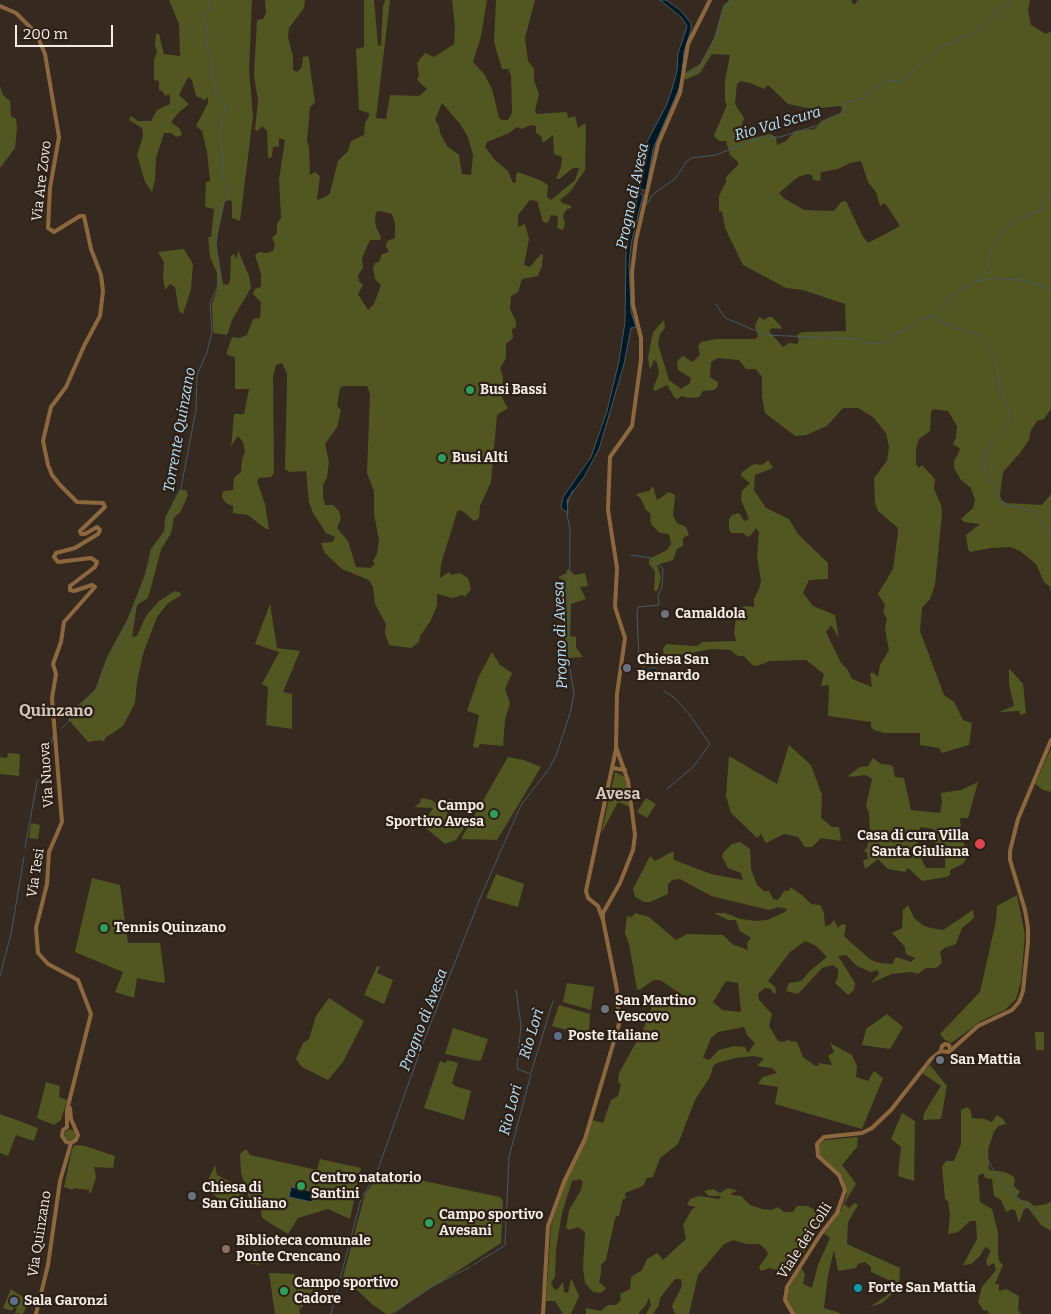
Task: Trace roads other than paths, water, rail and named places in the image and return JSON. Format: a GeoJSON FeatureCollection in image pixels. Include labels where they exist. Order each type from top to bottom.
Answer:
{"type":"FeatureCollection","features":[{"type":"Feature","properties":{"kind":"street"},"geometry":{"type":"LineString","coordinates":[[543,1314],[548,1226],[564,1182],[585,1139],[619,1024],[615,983],[603,920],[598,906],[586,893],[616,747],[619,681],[624,638],[615,611],[617,568],[608,510],[610,457],[613,449],[632,426],[641,360],[641,338],[633,305],[632,272],[636,240],[658,144],[680,93],[688,44],[710,0]]}},
{"type":"Feature","properties":{"kind":"street","name":"Via Are Zovo"},"geometry":{"type":"LineString","coordinates":[[0,6],[16,13],[36,33],[44,54],[59,138],[50,188],[48,228],[54,232],[80,216],[84,216],[91,249],[101,275],[103,291],[100,316],[66,387],[51,407],[44,432],[44,447],[48,465],[52,475],[60,485],[78,502],[101,503],[106,507],[80,532],[84,534],[97,526],[100,529],[99,534],[75,548],[54,555],[54,560],[58,562],[92,558],[97,562],[95,567],[70,586],[70,590],[74,591],[91,585],[95,587],[66,619],[61,642]]}},
{"type":"Feature","properties":{"kind":"street","name":"Via Nuova"},"geometry":{"type":"LineString","coordinates":[[61,642],[53,664],[56,674],[52,698],[62,822]]}},
{"type":"Feature","properties":{"kind":"street"},"geometry":{"type":"LineString","coordinates":[[950,1049],[950,1046],[945,1044],[942,1046],[942,1051],[946,1053],[978,1026],[1012,1010],[1019,1002],[1023,991],[1028,928],[1025,910],[1010,860],[1010,851],[1018,818],[1051,740]]}},
{"type":"Feature","properties":{"kind":"street"},"geometry":{"type":"LineString","coordinates":[[603,920],[606,908],[620,882],[634,840],[631,795],[626,770],[616,747]]}},
{"type":"Feature","properties":{"kind":"street"},"geometry":{"type":"LineString","coordinates":[[612,768],[626,770]]}},
{"type":"Feature","properties":{"kind":"street","name":"Via Tesi"},"geometry":{"type":"LineString","coordinates":[[41,957],[36,943],[36,928],[47,884],[49,852],[62,822]]}},
{"type":"Feature","properties":{"kind":"street"},"geometry":{"type":"LineString","coordinates":[[598,906],[606,908]]}},
{"type":"Feature","properties":{"kind":"street","name":"Via Quinzano"},"geometry":{"type":"LineString","coordinates":[[41,957],[50,965],[78,980],[91,1014],[70,1103],[67,1127],[62,1132],[66,1158]]}},
{"type":"Feature","properties":{"kind":"street","name":"Viale dei Colli"},"geometry":{"type":"LineString","coordinates":[[793,1314],[785,1300],[788,1287],[820,1235],[837,1213],[845,1190],[839,1175],[818,1156],[817,1144],[824,1137],[862,1133],[872,1128],[891,1110],[931,1059],[942,1051]]}},
{"type":"Feature","properties":{"kind":"street"},"geometry":{"type":"LineString","coordinates":[[70,1103],[71,1119],[75,1129]]}},
{"type":"Feature","properties":{"kind":"street"},"geometry":{"type":"LineString","coordinates":[[67,1127],[75,1129]]}},
{"type":"Feature","properties":{"kind":"street","name":"Via Quinzano"},"geometry":{"type":"LineString","coordinates":[[36,1314],[47,1270],[59,1188],[66,1158],[72,1143],[78,1137],[75,1129]]}},
{"type":"Feature","properties":{"kind":"street"},"geometry":{"type":"LineString","coordinates":[[64,1140],[72,1143]]}},
{"type":"Feature","properties":{"kind":"water"},"geometry":{"type":"Polygon","coordinates":[[[660,0],[666,0],[680,10],[691,23],[691,30],[684,52],[681,84],[653,149],[646,191],[639,188],[647,142],[666,106],[672,89],[677,71],[678,53],[687,26],[681,17],[660,0]]]}},
{"type":"Feature","properties":{"kind":"water"},"geometry":{"type":"Polygon","coordinates":[[[639,193],[643,195],[631,244],[629,265],[631,312],[636,327],[631,328],[624,364],[599,449],[584,477],[567,500],[568,513],[561,508],[563,497],[591,457],[607,411],[619,361],[625,322],[626,255],[631,221],[639,193]]]}},
{"type":"Feature","properties":{"kind":"water"},"geometry":{"type":"Polygon","coordinates":[[[651,668],[655,668],[659,674],[655,680],[651,680],[647,676],[647,672],[651,668]]]}},
{"type":"Feature","properties":{"kind":"water"},"geometry":{"type":"Polygon","coordinates":[[[291,1187],[314,1192],[312,1202],[289,1197],[291,1187]]]}},
{"type":"Feature","properties":{"kind":"waterway","name":"Torrente Quinzano"},"geometry":{"type":"LineString","coordinates":[[62,728],[81,709],[100,684],[103,671],[118,647],[146,584],[154,552],[167,534],[170,518],[179,498],[196,410],[197,375],[207,352],[212,332],[210,303],[217,288],[220,274],[216,244],[220,212],[228,194],[222,173],[223,156],[219,133],[226,109],[223,101],[215,92],[211,56],[206,47],[208,34],[204,17],[210,7],[208,0]]}},
{"type":"Feature","properties":{"kind":"waterway"},"geometry":{"type":"LineString","coordinates":[[685,74],[695,72],[700,66],[717,36],[721,15],[731,0]]}},
{"type":"Feature","properties":{"kind":"waterway","name":"Rio Val Scura"},"geometry":{"type":"LineString","coordinates":[[647,204],[652,195],[676,178],[686,162],[692,158],[716,155],[758,138],[780,137],[822,124],[829,118],[842,113],[847,102],[861,99],[886,80],[900,82],[943,46],[975,32],[1013,0]]}},
{"type":"Feature","properties":{"kind":"waterway"},"geometry":{"type":"LineString","coordinates":[[716,304],[725,318],[766,335],[856,339],[868,344],[888,341],[891,336],[912,327],[919,320],[933,316],[957,292],[979,279],[988,267],[990,251],[1011,222],[1040,210],[1051,193]]}},
{"type":"Feature","properties":{"kind":"waterway"},"geometry":{"type":"LineString","coordinates":[[979,281],[994,278],[1022,280],[1051,289]]}},
{"type":"Feature","properties":{"kind":"waterway"},"geometry":{"type":"LineString","coordinates":[[934,316],[943,323],[979,335],[993,355],[998,371],[999,386],[1010,413],[1008,422],[986,451],[984,459],[986,473],[1001,500],[1007,505],[1033,511],[1051,534]]}},
{"type":"Feature","properties":{"kind":"waterway","name":"Progno di Avesa"},"geometry":{"type":"LineString","coordinates":[[331,1314],[361,1199],[377,1172],[423,1043],[481,896],[521,805],[549,769],[557,753],[571,710],[574,692],[569,663],[570,528],[567,515],[568,501],[573,490]]}},
{"type":"Feature","properties":{"kind":"waterway","name":"Rio Lori"},"geometry":{"type":"LineString","coordinates":[[631,555],[652,558],[663,569],[662,588],[658,595],[659,605],[638,607],[637,612],[639,660],[648,674]]}},
{"type":"Feature","properties":{"kind":"waterway","name":"Rio Lori"},"geometry":{"type":"LineString","coordinates":[[664,691],[676,699],[710,744],[694,766],[667,789]]}},
{"type":"Feature","properties":{"kind":"waterway","name":"Torrente Quinzano"},"geometry":{"type":"LineString","coordinates":[[25,848],[37,782],[44,774],[53,736]]}},
{"type":"Feature","properties":{"kind":"waterway"},"geometry":{"type":"LineString","coordinates":[[0,976],[11,934],[24,857]]}},
{"type":"Feature","properties":{"kind":"waterway","name":"Rio Lori"},"geometry":{"type":"LineString","coordinates":[[505,1245],[509,1157],[531,1074],[517,1069],[521,1025],[516,990]]}},
{"type":"Feature","properties":{"kind":"waterway","name":"Rio Lorì"},"geometry":{"type":"LineString","coordinates":[[531,1073],[553,1001]]}},
{"type":"Feature","properties":{"kind":"waterway"},"geometry":{"type":"LineString","coordinates":[[988,1160],[1001,1184],[1051,1224]]}},
{"type":"Feature","properties":{"kind":"waterway","name":"Rio Lori"},"geometry":{"type":"LineString","coordinates":[[473,1265],[504,1246]]}},
{"type":"Feature","properties":{"kind":"waterway","name":"Rio Lori"},"geometry":{"type":"LineString","coordinates":[[394,1313],[429,1288],[470,1267]]}},
{"type":"Feature","properties":{"kind":"place","name":"Busi Bassi"},"geometry":{"type":"Point","coordinates":[470,390]}},
{"type":"Feature","properties":{"kind":"place","name":"Busi Alti"},"geometry":{"type":"Point","coordinates":[442,458]}},
{"type":"Feature","properties":{"kind":"place","name":"Camaldola"},"geometry":{"type":"Point","coordinates":[665,614]}},
{"type":"Feature","properties":{"kind":"place","name":"Chiesa San Bernardo"},"geometry":{"type":"Point","coordinates":[627,668]}},
{"type":"Feature","properties":{"kind":"place","name":"Campo Sportivo Avesa"},"geometry":{"type":"Point","coordinates":[494,814]}},
{"type":"Feature","properties":{"kind":"place","name":"Casa di cura Villa Santa Giuliana"},"geometry":{"type":"Point","coordinates":[980,844]}},
{"type":"Feature","properties":{"kind":"place","name":"Tennis Quinzano"},"geometry":{"type":"Point","coordinates":[104,928]}},
{"type":"Feature","properties":{"kind":"place","name":"San Martino Vescovo"},"geometry":{"type":"Point","coordinates":[605,1009]}},
{"type":"Feature","properties":{"kind":"place","name":"Poste Italiane"},"geometry":{"type":"Point","coordinates":[558,1036]}},
{"type":"Feature","properties":{"kind":"place","name":"San Mattia"},"geometry":{"type":"Point","coordinates":[940,1060]}},
{"type":"Feature","properties":{"kind":"place","name":"Centro natatorio Santini"},"geometry":{"type":"Point","coordinates":[301,1186]}},
{"type":"Feature","properties":{"kind":"place","name":"Chiesa di San Giuliano"},"geometry":{"type":"Point","coordinates":[192,1196]}},
{"type":"Feature","properties":{"kind":"place","name":"Campo sportivo Avesani"},"geometry":{"type":"Point","coordinates":[429,1223]}},
{"type":"Feature","properties":{"kind":"place","name":"Biblioteca comunale Ponte Crencano"},"geometry":{"type":"Point","coordinates":[226,1249]}},
{"type":"Feature","properties":{"kind":"place","name":"Forte San Mattia"},"geometry":{"type":"Point","coordinates":[858,1288]}},
{"type":"Feature","properties":{"kind":"place","name":"Campo sportivo Cadore"},"geometry":{"type":"Point","coordinates":[284,1291]}},
{"type":"Feature","properties":{"kind":"place","name":"Sala Garonzi"},"geometry":{"type":"Point","coordinates":[14,1301]}},
{"type":"Feature","properties":{"kind":"district","name":"Quinzano"},"geometry":{"type":"Point","coordinates":[56,712]}},
{"type":"Feature","properties":{"kind":"district","name":"Avesa"},"geometry":{"type":"Point","coordinates":[618,795]}}]}
